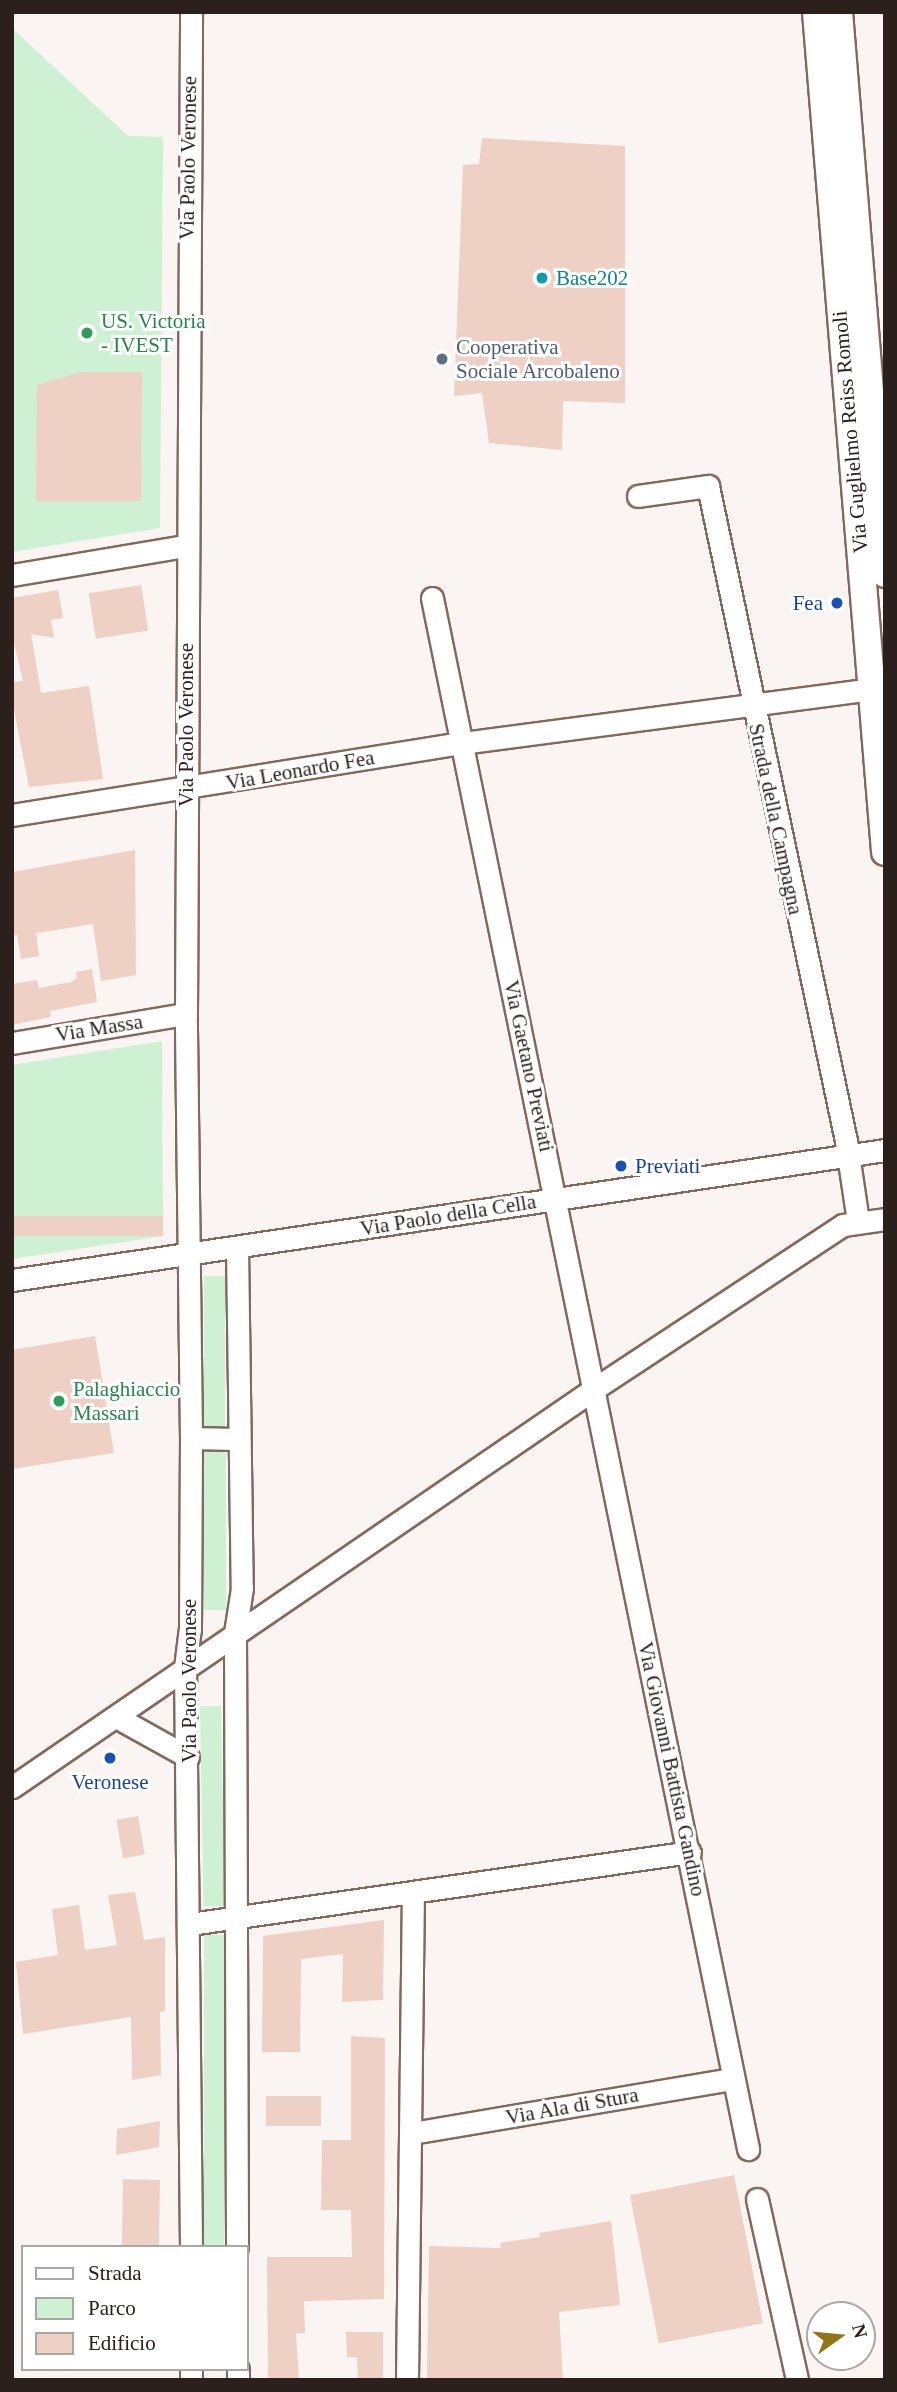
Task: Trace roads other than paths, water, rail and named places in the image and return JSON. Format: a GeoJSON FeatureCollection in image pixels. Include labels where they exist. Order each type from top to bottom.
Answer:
{"type":"FeatureCollection","features":[{"type":"Feature","properties":{"kind":"main road","name":"Via Guglielmo Reiss Romoli"},"geometry":{"type":"LineString","coordinates":[[816,12],[878,688],[885,852]]}},
{"type":"Feature","properties":{"kind":"main road","name":"Via Guglielmo Reiss Romoli"},"geometry":{"type":"LineString","coordinates":[[839,12],[885,574]]}},
{"type":"Feature","properties":{"kind":"street","name":"Via Paolo Veronese"},"geometry":{"type":"LineString","coordinates":[[191,12],[186,546],[187,1255],[191,1438],[190,1630],[185,1668],[190,1924],[191,2245]]}},
{"type":"Feature","properties":{"kind":"street","name":"Strada della Campagna"},"geometry":{"type":"LineString","coordinates":[[638,496],[708,486],[848,1154],[858,1221]]}},
{"type":"Feature","properties":{"kind":"street"},"geometry":{"type":"LineString","coordinates":[[12,575],[186,546]]}},
{"type":"Feature","properties":{"kind":"street"},"geometry":{"type":"LineString","coordinates":[[432,598],[462,743]]}},
{"type":"Feature","properties":{"kind":"street","name":"Via Leonardo Fea"},"geometry":{"type":"LineString","coordinates":[[12,815],[462,743],[878,688]]}},
{"type":"Feature","properties":{"kind":"street","name":"Via Gaetano Previati"},"geometry":{"type":"LineString","coordinates":[[462,743],[594,1389]]}},
{"type":"Feature","properties":{"kind":"street","name":"Via Massa"},"geometry":{"type":"LineString","coordinates":[[12,1043],[186,1014]]}},
{"type":"Feature","properties":{"kind":"street","name":"Via Paolo della Cella"},"geometry":{"type":"LineString","coordinates":[[12,1280],[885,1150]]}},
{"type":"Feature","properties":{"kind":"street"},"geometry":{"type":"LineString","coordinates":[[12,1787],[118,1718],[235,1633],[594,1389],[843,1225],[885,1219]]}},
{"type":"Feature","properties":{"kind":"street"},"geometry":{"type":"LineString","coordinates":[[237,1247],[236,1439],[242,1588],[235,1633],[237,2245]]}},
{"type":"Feature","properties":{"kind":"street","name":"Via Giovanni Battista Gandino"},"geometry":{"type":"LineString","coordinates":[[594,1389],[690,1852],[732,2079],[748,2149]]}},
{"type":"Feature","properties":{"kind":"street"},"geometry":{"type":"LineString","coordinates":[[191,1438],[236,1439]]}},
{"type":"Feature","properties":{"kind":"street"},"geometry":{"type":"LineString","coordinates":[[118,1718],[188,1757]]}},
{"type":"Feature","properties":{"kind":"street"},"geometry":{"type":"LineString","coordinates":[[190,1924],[690,1852]]}},
{"type":"Feature","properties":{"kind":"street"},"geometry":{"type":"LineString","coordinates":[[407,2380],[413,1893]]}},
{"type":"Feature","properties":{"kind":"street","name":"Via Ala di Stura"},"geometry":{"type":"LineString","coordinates":[[412,2133],[732,2079]]}},
{"type":"Feature","properties":{"kind":"street"},"geometry":{"type":"LineString","coordinates":[[757,2199],[797,2380]]}},
{"type":"Feature","properties":{"kind":"place","name":"Base202"},"geometry":{"type":"Point","coordinates":[542,278]}},
{"type":"Feature","properties":{"kind":"place","name":"US. Victoria - IVEST"},"geometry":{"type":"Point","coordinates":[87,333]}},
{"type":"Feature","properties":{"kind":"place","name":"Cooperativa Sociale Arcobaleno"},"geometry":{"type":"Point","coordinates":[442,359]}},
{"type":"Feature","properties":{"kind":"place","name":"Fea"},"geometry":{"type":"Point","coordinates":[837,603]}},
{"type":"Feature","properties":{"kind":"place","name":"Previati"},"geometry":{"type":"Point","coordinates":[621,1166]}},
{"type":"Feature","properties":{"kind":"place","name":"Palaghiaccio Massari"},"geometry":{"type":"Point","coordinates":[59,1401]}},
{"type":"Feature","properties":{"kind":"place","name":"Veronese"},"geometry":{"type":"Point","coordinates":[110,1758]}}]}
